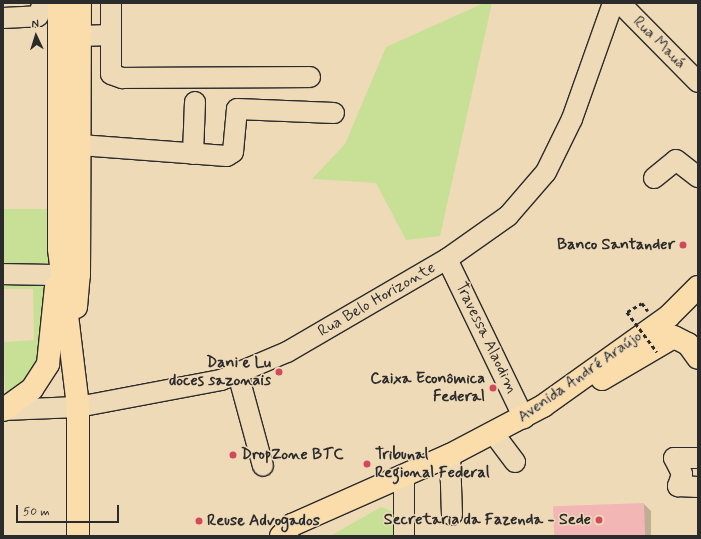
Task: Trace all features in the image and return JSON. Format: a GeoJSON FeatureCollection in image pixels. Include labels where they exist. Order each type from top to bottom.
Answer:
{"type":"FeatureCollection","features":[{"type":"Feature","properties":{"kind":"main road"},"geometry":{"type":"LineString","coordinates":[[3,410],[32,388],[48,364],[59,249],[59,3]]}},
{"type":"Feature","properties":{"kind":"main road"},"geometry":{"type":"LineString","coordinates":[[72,336],[79,275],[80,3]]}},
{"type":"Feature","properties":{"kind":"main road"},"geometry":{"type":"LineString","coordinates":[[59,249],[72,336],[78,407],[78,536]]}},
{"type":"Feature","properties":{"kind":"main road","name":"Avenida André Araújo"},"geometry":{"type":"LineString","coordinates":[[268,536],[287,531],[494,434],[524,418],[669,316],[698,287]]}},
{"type":"Feature","properties":{"kind":"main road"},"geometry":{"type":"LineString","coordinates":[[543,406],[582,389],[664,340],[681,339],[698,358]]}},
{"type":"Feature","properties":{"kind":"street"},"geometry":{"type":"LineString","coordinates":[[9,18],[38,16],[43,3]]}},
{"type":"Feature","properties":{"kind":"street"},"geometry":{"type":"LineString","coordinates":[[110,3],[111,74],[122,78],[310,77]]}},
{"type":"Feature","properties":{"kind":"street","name":"Rua Belo Horizonte"},"geometry":{"type":"LineString","coordinates":[[3,410],[78,407],[170,392],[238,374],[287,352],[447,259],[508,216],[546,172],[572,119],[613,3]]}},
{"type":"Feature","properties":{"kind":"street","name":"Rua Mauá"},"geometry":{"type":"LineString","coordinates":[[620,3],[698,82]]}},
{"type":"Feature","properties":{"kind":"street"},"geometry":{"type":"LineString","coordinates":[[80,36],[111,35]]}},
{"type":"Feature","properties":{"kind":"street"},"geometry":{"type":"LineString","coordinates":[[193,154],[195,102]]}},
{"type":"Feature","properties":{"kind":"street"},"geometry":{"type":"LineString","coordinates":[[80,145],[193,154],[230,155],[234,112],[240,108],[334,113]]}},
{"type":"Feature","properties":{"kind":"street"},"geometry":{"type":"LineString","coordinates":[[654,178],[676,160],[698,177]]}},
{"type":"Feature","properties":{"kind":"street","name":"Travessa Alaodim"},"geometry":{"type":"LineString","coordinates":[[447,259],[524,418]]}},
{"type":"Feature","properties":{"kind":"street"},"geometry":{"type":"LineString","coordinates":[[3,274],[57,275]]}},
{"type":"Feature","properties":{"kind":"street"},"geometry":{"type":"LineString","coordinates":[[238,374],[263,466]]}},
{"type":"Feature","properties":{"kind":"street"},"geometry":{"type":"LineString","coordinates":[[494,434],[515,462]]}},
{"type":"Feature","properties":{"kind":"street"},"geometry":{"type":"LineString","coordinates":[[447,456],[450,515]]}},
{"type":"Feature","properties":{"kind":"street"},"geometry":{"type":"LineString","coordinates":[[698,458],[674,458],[682,474],[678,486],[698,487]]}},
{"type":"Feature","properties":{"kind":"street"},"geometry":{"type":"LineString","coordinates":[[404,475],[404,536]]}},
{"type":"Feature","properties":{"kind":"path"},"geometry":{"type":"LineString","coordinates":[[642,303],[627,312],[657,352]]}},
{"type":"Feature","properties":{"kind":"green space"},"geometry":{"type":"Polygon","coordinates":[[[484,3],[492,3],[440,236],[406,240],[376,183],[312,179],[345,144],[386,47],[484,3]]]}},
{"type":"Feature","properties":{"kind":"green space"},"geometry":{"type":"Polygon","coordinates":[[[3,209],[54,209],[47,360],[27,391],[5,393],[4,342],[34,340],[33,289],[3,289],[3,209]]]}},
{"type":"Feature","properties":{"kind":"green space"},"geometry":{"type":"Polygon","coordinates":[[[381,507],[392,511],[395,517],[395,536],[330,536],[381,507]]]}},
{"type":"Feature","properties":{"kind":"building","name":"Secretaria da Fazenda - Sede"},"geometry":{"type":"Polygon","coordinates":[[[644,503],[645,536],[554,536],[553,506],[644,503]]]}},
{"type":"Feature","properties":{"kind":"place","name":"Banco Santander"},"geometry":{"type":"Point","coordinates":[683,245]}},
{"type":"Feature","properties":{"kind":"place","name":"Dani e Lu doces sazonais"},"geometry":{"type":"Point","coordinates":[279,372]}},
{"type":"Feature","properties":{"kind":"place","name":"Caixa Econômica Federal"},"geometry":{"type":"Point","coordinates":[493,388]}},
{"type":"Feature","properties":{"kind":"place","name":"DropZone BTC"},"geometry":{"type":"Point","coordinates":[233,455]}},
{"type":"Feature","properties":{"kind":"place","name":"Tribunal Regional Federal"},"geometry":{"type":"Point","coordinates":[367,464]}},
{"type":"Feature","properties":{"kind":"place","name":"Secretaria da Fazenda - Sede"},"geometry":{"type":"Point","coordinates":[599,520]}},
{"type":"Feature","properties":{"kind":"place","name":"Reuse Advogados"},"geometry":{"type":"Point","coordinates":[199,521]}}]}
